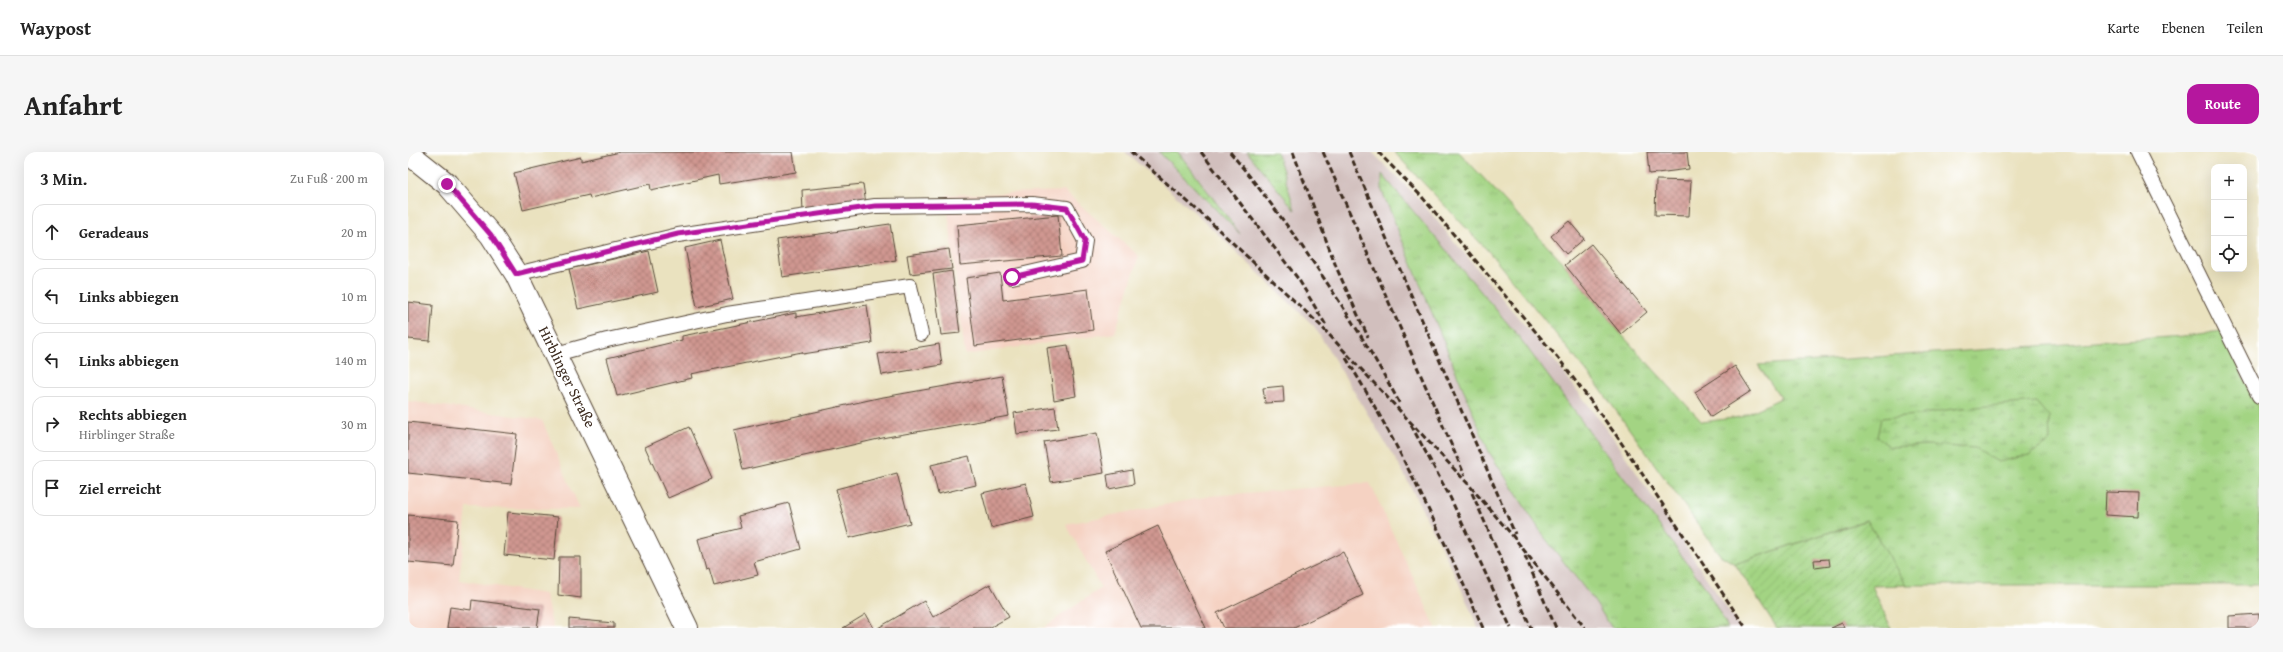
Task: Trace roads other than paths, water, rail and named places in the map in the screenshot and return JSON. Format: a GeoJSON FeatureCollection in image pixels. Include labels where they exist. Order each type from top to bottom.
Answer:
{"type":"FeatureCollection","features":[{"type":"Feature","properties":{"kind":"street","name":"Hirblinger Straße"},"geometry":{"type":"LineString","coordinates":[[408,153],[447,184],[491,235],[516,274],[556,354],[687,628]]}},
{"type":"Feature","properties":{"kind":"lane"},"geometry":{"type":"LineString","coordinates":[[2138,152],[2259,396]]}},
{"type":"Feature","properties":{"kind":"lane"},"geometry":{"type":"LineString","coordinates":[[516,274],[678,234],[875,206],[1032,204],[1067,208],[1085,241],[1082,261],[1012,277]]}},
{"type":"Feature","properties":{"kind":"lane"},"geometry":{"type":"LineString","coordinates":[[556,354],[607,340],[726,314],[910,286],[921,334]]}},
{"type":"Feature","properties":{"kind":"railway"},"geometry":{"type":"LineString","coordinates":[[1131,152],[1204,216],[1320,325],[1469,485],[1512,535],[1585,628]]}},
{"type":"Feature","properties":{"kind":"railway"},"geometry":{"type":"LineString","coordinates":[[1201,152],[1299,280],[1327,327]]}},
{"type":"Feature","properties":{"kind":"railway"},"geometry":{"type":"LineString","coordinates":[[1230,152],[1277,212],[1321,274],[1362,338],[1400,404]]}},
{"type":"Feature","properties":{"kind":"railway"},"geometry":{"type":"LineString","coordinates":[[1293,152],[1337,269],[1368,337]]}},
{"type":"Feature","properties":{"kind":"railway"},"geometry":{"type":"LineString","coordinates":[[1323,152],[1465,476]]}},
{"type":"Feature","properties":{"kind":"railway"},"geometry":{"type":"LineString","coordinates":[[1349,152],[1515,534]]}},
{"type":"Feature","properties":{"kind":"railway"},"geometry":{"type":"LineString","coordinates":[[1378,152],[1422,197],[1562,363],[1616,435],[1746,628]]}},
{"type":"Feature","properties":{"kind":"railway"},"geometry":{"type":"LineString","coordinates":[[1346,358],[1384,423],[1419,490],[1483,628]]}},
{"type":"Feature","properties":{"kind":"railway"},"geometry":{"type":"LineString","coordinates":[[1411,425],[1449,495],[1511,628]]}},
{"type":"Feature","properties":{"kind":"railway"},"geometry":{"type":"LineString","coordinates":[[1472,493],[1531,628]]}},
{"type":"Feature","properties":{"kind":"railway"},"geometry":{"type":"LineString","coordinates":[[1525,556],[1556,628]]}}]}
